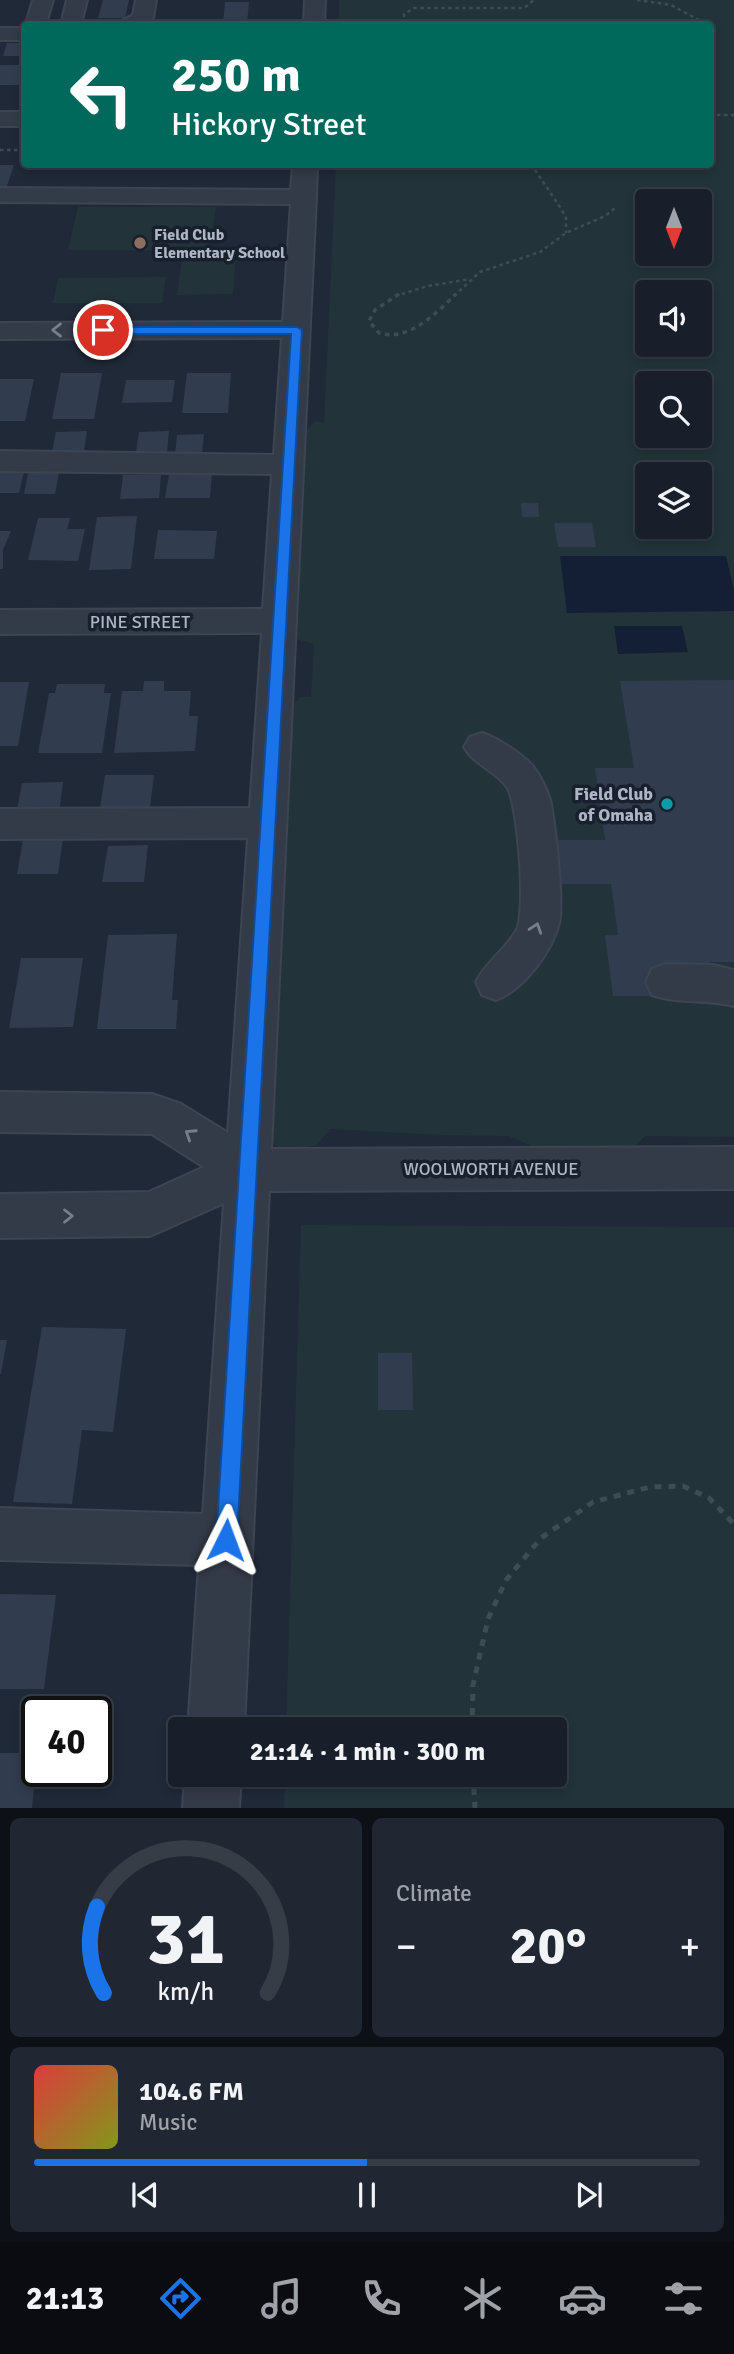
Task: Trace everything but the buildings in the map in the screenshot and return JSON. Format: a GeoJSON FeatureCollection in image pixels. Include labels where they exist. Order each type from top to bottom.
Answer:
{"type":"FeatureCollection","features":[{"type":"Feature","properties":{"kind":"street"},"geometry":{"type":"LineString","coordinates":[[37,21],[43,0]]}},
{"type":"Feature","properties":{"kind":"street"},"geometry":{"type":"LineString","coordinates":[[72,21],[77,0]]}},
{"type":"Feature","properties":{"kind":"street"},"geometry":{"type":"LineString","coordinates":[[138,21],[143,19],[146,0]]}},
{"type":"Feature","properties":{"kind":"street"},"geometry":{"type":"LineString","coordinates":[[148,21],[152,0]]}},
{"type":"Feature","properties":{"kind":"street"},"geometry":{"type":"LineString","coordinates":[[314,21],[315,0]]}},
{"type":"Feature","properties":{"kind":"street"},"geometry":{"type":"LineString","coordinates":[[0,34],[21,34]]}},
{"type":"Feature","properties":{"kind":"street"},"geometry":{"type":"LineString","coordinates":[[0,119],[21,119]]}},
{"type":"Feature","properties":{"kind":"street"},"geometry":{"type":"LineString","coordinates":[[35,172],[48,187],[60,194]]}},
{"type":"Feature","properties":{"kind":"street"},"geometry":{"type":"LineString","coordinates":[[0,195],[304,181],[290,465],[217,1717]]}},
{"type":"Feature","properties":{"kind":"street"},"geometry":{"type":"LineString","coordinates":[[0,331],[297,330]]}},
{"type":"Feature","properties":{"kind":"street"},"geometry":{"type":"LineString","coordinates":[[0,461],[290,465]]}},
{"type":"Feature","properties":{"kind":"street","name":"PINE STREET"},"geometry":{"type":"LineString","coordinates":[[0,622],[281,621]]}},
{"type":"Feature","properties":{"kind":"street"},"geometry":{"type":"LineString","coordinates":[[482,747],[509,765],[527,789],[532,801],[541,898],[540,922],[531,943],[496,982]]}},
{"type":"Feature","properties":{"kind":"street"},"geometry":{"type":"LineString","coordinates":[[0,824],[267,823]]}},
{"type":"Feature","properties":{"kind":"street"},"geometry":{"type":"LineString","coordinates":[[666,982],[713,984],[734,988]]}},
{"type":"Feature","properties":{"kind":"street"},"geometry":{"type":"LineString","coordinates":[[0,1112],[152,1114],[166,1118],[247,1170]]}},
{"type":"Feature","properties":{"kind":"street","name":"WOOLWORTH AVENUE"},"geometry":{"type":"LineString","coordinates":[[0,1216],[150,1213],[247,1170],[734,1168]]}},
{"type":"Feature","properties":{"kind":"street"},"geometry":{"type":"LineString","coordinates":[[0,1534],[226,1540]]}},
{"type":"Feature","properties":{"kind":"street"},"geometry":{"type":"LineString","coordinates":[[211,1808],[212,1787]]}},
{"type":"Feature","properties":{"kind":"path"},"geometry":{"type":"LineString","coordinates":[[405,21],[404,14],[414,8],[524,8],[534,0]]}},
{"type":"Feature","properties":{"kind":"path"},"geometry":{"type":"LineString","coordinates":[[637,0],[681,8],[701,21]]}},
{"type":"Feature","properties":{"kind":"path"},"geometry":{"type":"LineString","coordinates":[[714,115],[734,115]]}},
{"type":"Feature","properties":{"kind":"path"},"geometry":{"type":"LineString","coordinates":[[0,150],[21,150]]}},
{"type":"Feature","properties":{"kind":"path"},"geometry":{"type":"LineString","coordinates":[[534,168],[562,210],[567,224],[566,233]]}},
{"type":"Feature","properties":{"kind":"path"},"geometry":{"type":"LineString","coordinates":[[470,279],[435,314],[405,333],[379,333],[369,321],[375,309],[396,296],[470,279],[494,266],[540,252],[566,233],[605,216],[615,208]]}},
{"type":"Feature","properties":{"kind":"path"},"geometry":{"type":"LineString","coordinates":[[472,1717],[473,1685],[488,1619],[506,1580],[541,1538],[593,1502],[650,1487],[683,1486],[709,1498],[734,1524]]}},
{"type":"Feature","properties":{"kind":"path"},"geometry":{"type":"LineString","coordinates":[[474,1787],[475,1808]]}},
{"type":"Feature","properties":{"kind":"shaded area"},"geometry":{"type":"Polygon","coordinates":[[[339,0],[734,0],[734,1137],[645,1136],[631,1151],[536,1148],[509,1136],[330,1129],[317,1145],[283,1151],[260,1134],[283,715],[301,697],[311,697],[314,644],[289,637],[292,459],[305,432],[314,422],[324,422],[336,168],[714,168],[714,21],[339,21],[339,0]]]}},
{"type":"Feature","properties":{"kind":"shaded area"},"geometry":{"type":"Polygon","coordinates":[[[78,207],[216,207],[210,250],[68,250],[78,207]]]}},
{"type":"Feature","properties":{"kind":"shaded area"},"geometry":{"type":"Polygon","coordinates":[[[236,252],[233,294],[177,295],[183,253],[236,252]]]}},
{"type":"Feature","properties":{"kind":"shaded area"},"geometry":{"type":"Polygon","coordinates":[[[166,277],[162,303],[53,303],[58,278],[166,277]]]}},
{"type":"Feature","properties":{"kind":"shaded area"},"geometry":{"type":"Polygon","coordinates":[[[301,1225],[734,1227],[734,1808],[284,1808],[285,1787],[567,1787],[567,1717],[286,1717],[301,1225]]]}},
{"type":"Feature","properties":{"kind":"water"},"geometry":{"type":"Polygon","coordinates":[[[560,556],[726,556],[734,590],[734,611],[567,613],[560,556]]]}},
{"type":"Feature","properties":{"kind":"water"},"geometry":{"type":"Polygon","coordinates":[[[614,626],[682,626],[688,652],[618,654],[614,626]]]}},
{"type":"Feature","properties":{"kind":"place","name":"Field Club Elementary School"},"geometry":{"type":"Point","coordinates":[140,243]}},
{"type":"Feature","properties":{"kind":"place","name":"Field Club of Omaha"},"geometry":{"type":"Point","coordinates":[667,804]}},
{"type":"Feature","properties":{"kind":"route"},"geometry":{"type":"LineString","coordinates":[[103,330],[297,330],[226,1540]]}}]}
